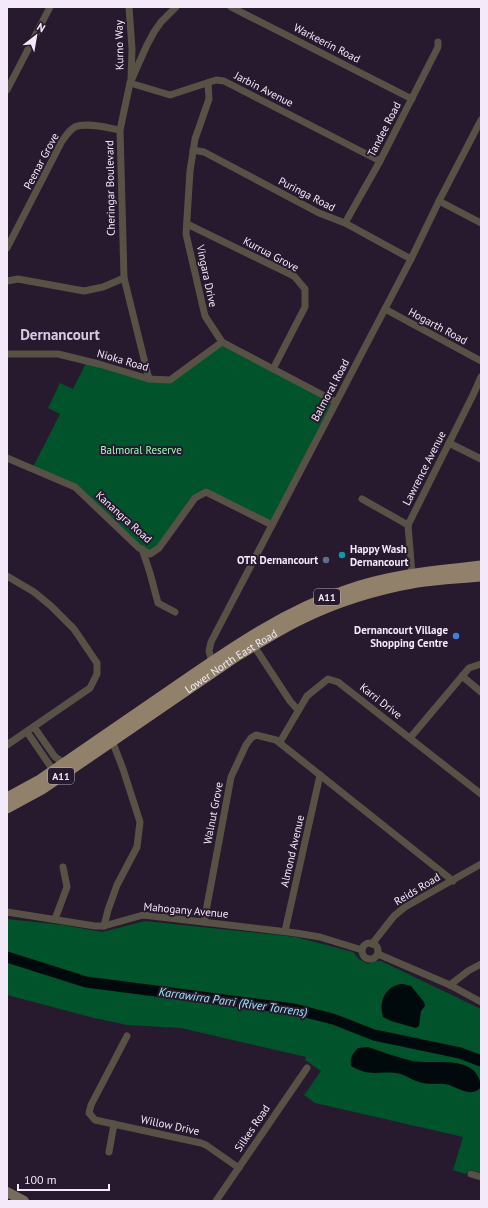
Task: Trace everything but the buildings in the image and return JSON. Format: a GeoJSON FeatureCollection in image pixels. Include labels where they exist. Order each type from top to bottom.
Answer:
{"type":"FeatureCollection","features":[{"type":"Feature","properties":{"kind":"main road","name":"Lower North East Road"},"geometry":{"type":"LineString","coordinates":[[7,808],[34,794],[64,769],[213,666],[251,642],[283,617],[326,597],[369,583],[412,574],[481,566]]}},
{"type":"Feature","properties":{"kind":"main road","name":"Lower North East Road"},"geometry":{"type":"LineString","coordinates":[[251,642],[324,608],[356,597],[412,583],[481,576]]}},
{"type":"Feature","properties":{"kind":"main road","name":"Lower North East Road"},"geometry":{"type":"LineString","coordinates":[[7,798],[28,787],[53,770],[64,769]]}},
{"type":"Feature","properties":{"kind":"street"},"geometry":{"type":"LineString","coordinates":[[7,90],[50,7]]}},
{"type":"Feature","properties":{"kind":"street","name":"Kurno Way"},"geometry":{"type":"LineString","coordinates":[[129,7],[132,49],[130,83]]}},
{"type":"Feature","properties":{"kind":"street","name":"Cheringar Boulevard"},"geometry":{"type":"LineString","coordinates":[[149,379],[124,278],[120,130],[130,83],[154,32],[176,7]]}},
{"type":"Feature","properties":{"kind":"street","name":"Warkeerin Road"},"geometry":{"type":"LineString","coordinates":[[231,7],[412,99]]}},
{"type":"Feature","properties":{"kind":"street","name":"Tandee Road"},"geometry":{"type":"LineString","coordinates":[[344,223],[380,161],[438,47],[438,42]]}},
{"type":"Feature","properties":{"kind":"street","name":"Jarbin Avenue"},"geometry":{"type":"LineString","coordinates":[[130,83],[170,95],[216,80],[224,81],[380,161]]}},
{"type":"Feature","properties":{"kind":"street","name":"Vingara Drive"},"geometry":{"type":"LineString","coordinates":[[208,83],[209,99],[195,139],[193,150],[186,234],[205,316],[222,342],[336,402]]}},
{"type":"Feature","properties":{"kind":"street","name":"Balmoral Road"},"geometry":{"type":"LineString","coordinates":[[213,666],[209,651],[211,642],[385,309],[481,120]]}},
{"type":"Feature","properties":{"kind":"street","name":"Peenar Grove"},"geometry":{"type":"LineString","coordinates":[[7,248],[62,141],[69,132],[76,127],[88,125],[120,130]]}},
{"type":"Feature","properties":{"kind":"street","name":"Puringa Road"},"geometry":{"type":"LineString","coordinates":[[193,150],[204,152],[319,213],[344,223],[411,258]]}},
{"type":"Feature","properties":{"kind":"street"},"geometry":{"type":"LineString","coordinates":[[439,201],[481,222]]}},
{"type":"Feature","properties":{"kind":"street","name":"Kurrua Grove"},"geometry":{"type":"LineString","coordinates":[[187,224],[294,276],[305,289],[305,307],[273,369]]}},
{"type":"Feature","properties":{"kind":"street"},"geometry":{"type":"LineString","coordinates":[[7,282],[18,279],[84,291],[103,287],[124,278]]}},
{"type":"Feature","properties":{"kind":"street","name":"Hogarth Road"},"geometry":{"type":"LineString","coordinates":[[385,309],[481,361]]}},
{"type":"Feature","properties":{"kind":"street","name":"Nioka Road"},"geometry":{"type":"LineString","coordinates":[[7,354],[58,354],[99,364],[149,379],[170,380],[222,342]]}},
{"type":"Feature","properties":{"kind":"street","name":"Lawrence Avenue"},"geometry":{"type":"LineString","coordinates":[[408,524],[481,377]]}},
{"type":"Feature","properties":{"kind":"street"},"geometry":{"type":"LineString","coordinates":[[449,443],[481,459]]}},
{"type":"Feature","properties":{"kind":"street","name":"Kanangra Road"},"geometry":{"type":"LineString","coordinates":[[7,458],[75,487],[142,549],[150,554],[160,548],[195,498],[206,492],[272,525]]}},
{"type":"Feature","properties":{"kind":"street"},"geometry":{"type":"LineString","coordinates":[[362,499],[408,524],[412,574]]}},
{"type":"Feature","properties":{"kind":"street"},"geometry":{"type":"LineString","coordinates":[[142,549],[158,603],[175,612]]}},
{"type":"Feature","properties":{"kind":"street"},"geometry":{"type":"LineString","coordinates":[[7,576],[34,592],[74,629],[97,663],[97,674],[90,688],[7,745]]}},
{"type":"Feature","properties":{"kind":"street"},"geometry":{"type":"LineString","coordinates":[[251,642],[290,701],[298,710]]}},
{"type":"Feature","properties":{"kind":"street"},"geometry":{"type":"LineString","coordinates":[[410,738],[469,668],[481,664]]}},
{"type":"Feature","properties":{"kind":"street"},"geometry":{"type":"LineString","coordinates":[[462,676],[481,692]]}},
{"type":"Feature","properties":{"kind":"street","name":"Karri Drive"},"geometry":{"type":"LineString","coordinates":[[278,741],[307,696],[328,679],[338,682],[481,794]]}},
{"type":"Feature","properties":{"kind":"street"},"geometry":{"type":"LineString","coordinates":[[34,727],[64,769]]}},
{"type":"Feature","properties":{"kind":"street"},"geometry":{"type":"LineString","coordinates":[[27,732],[53,770]]}},
{"type":"Feature","properties":{"kind":"street","name":"Walnut Grove"},"geometry":{"type":"LineString","coordinates":[[204,922],[233,770],[251,738],[256,735],[278,741]]}},
{"type":"Feature","properties":{"kind":"street"},"geometry":{"type":"LineString","coordinates":[[104,926],[117,886],[137,847],[140,822],[123,769],[110,737]]}},
{"type":"Feature","properties":{"kind":"street"},"geometry":{"type":"LineString","coordinates":[[278,741],[453,881]]}},
{"type":"Feature","properties":{"kind":"street","name":"Almond Avenue"},"geometry":{"type":"LineString","coordinates":[[285,931],[320,775]]}},
{"type":"Feature","properties":{"kind":"street","name":"Reids Road"},"geometry":{"type":"LineString","coordinates":[[372,944],[394,916],[405,907],[481,864]]}},
{"type":"Feature","properties":{"kind":"street"},"geometry":{"type":"LineString","coordinates":[[55,919],[68,887],[63,867]]}},
{"type":"Feature","properties":{"kind":"street","name":"Mahogany Avenue"},"geometry":{"type":"LineString","coordinates":[[7,912],[95,926],[104,926],[143,915],[285,931],[320,937],[362,950]]}},
{"type":"Feature","properties":{"kind":"street"},"geometry":{"type":"LineString","coordinates":[[372,944],[378,949],[378,954],[373,959],[368,959],[364,956],[362,950],[366,945],[372,944]]}},
{"type":"Feature","properties":{"kind":"street"},"geometry":{"type":"LineString","coordinates":[[378,954],[450,985],[481,1002]]}},
{"type":"Feature","properties":{"kind":"street"},"geometry":{"type":"LineString","coordinates":[[450,985],[468,971],[481,964]]}},
{"type":"Feature","properties":{"kind":"street","name":"Willow Drive"},"geometry":{"type":"LineString","coordinates":[[127,1036],[89,1109],[89,1113],[95,1120],[201,1143],[239,1168]]}},
{"type":"Feature","properties":{"kind":"street","name":"Silkes Road"},"geometry":{"type":"LineString","coordinates":[[216,1201],[307,1068]]}},
{"type":"Feature","properties":{"kind":"street"},"geometry":{"type":"LineString","coordinates":[[109,1152],[114,1124]]}},
{"type":"Feature","properties":{"kind":"street"},"geometry":{"type":"LineString","coordinates":[[471,1174],[481,1177]]}},
{"type":"Feature","properties":{"kind":"street"},"geometry":{"type":"LineString","coordinates":[[7,1192],[24,1201]]}},
{"type":"Feature","properties":{"kind":"green space","name":"Balmoral Reserve"},"geometry":{"type":"Polygon","coordinates":[[[222,342],[336,402],[272,525],[206,492],[195,498],[159,548],[150,554],[75,487],[32,469],[60,414],[48,408],[60,383],[73,389],[87,361],[170,380],[222,342]]]}},
{"type":"Feature","properties":{"kind":"green space"},"geometry":{"type":"Polygon","coordinates":[[[7,919],[63,925],[102,932],[145,921],[296,937],[353,952],[359,959],[368,964],[374,961],[381,961],[481,1009],[481,1173],[471,1170],[465,1174],[453,1170],[463,1137],[315,1103],[304,1095],[321,1071],[305,1060],[306,1057],[181,1028],[127,1025],[94,1018],[7,995],[7,919]]]}},
{"type":"Feature","properties":{"kind":"shaded area"},"geometry":{"type":"Polygon","coordinates":[[[403,984],[411,986],[424,1002],[425,1006],[421,1011],[419,1026],[416,1028],[391,1021],[383,1017],[382,1005],[385,995],[392,987],[403,984]]]}},
{"type":"Feature","properties":{"kind":"shaded area"},"geometry":{"type":"Polygon","coordinates":[[[368,1047],[412,1061],[443,1062],[464,1065],[472,1069],[478,1076],[481,1087],[477,1091],[468,1092],[449,1085],[419,1082],[399,1074],[369,1073],[351,1066],[351,1058],[356,1050],[358,1048],[368,1047]]]}},
{"type":"Feature","properties":{"kind":"waterway","name":"Karrawirra Parri (River Torrens)"},"geometry":{"type":"LineString","coordinates":[[7,957],[86,982],[294,1009],[333,1019],[374,1035],[460,1053],[481,1061]]}},
{"type":"Feature","properties":{"kind":"place","name":"Happy Wash Dernancourt"},"geometry":{"type":"Point","coordinates":[342,555]}},
{"type":"Feature","properties":{"kind":"place","name":"OTR Dernancourt"},"geometry":{"type":"Point","coordinates":[326,560]}},
{"type":"Feature","properties":{"kind":"place","name":"Dernancourt Village Shopping Centre"},"geometry":{"type":"Point","coordinates":[456,636]}},
{"type":"Feature","properties":{"kind":"district","name":"Dernancourt"},"geometry":{"type":"Point","coordinates":[60,335]}}]}
